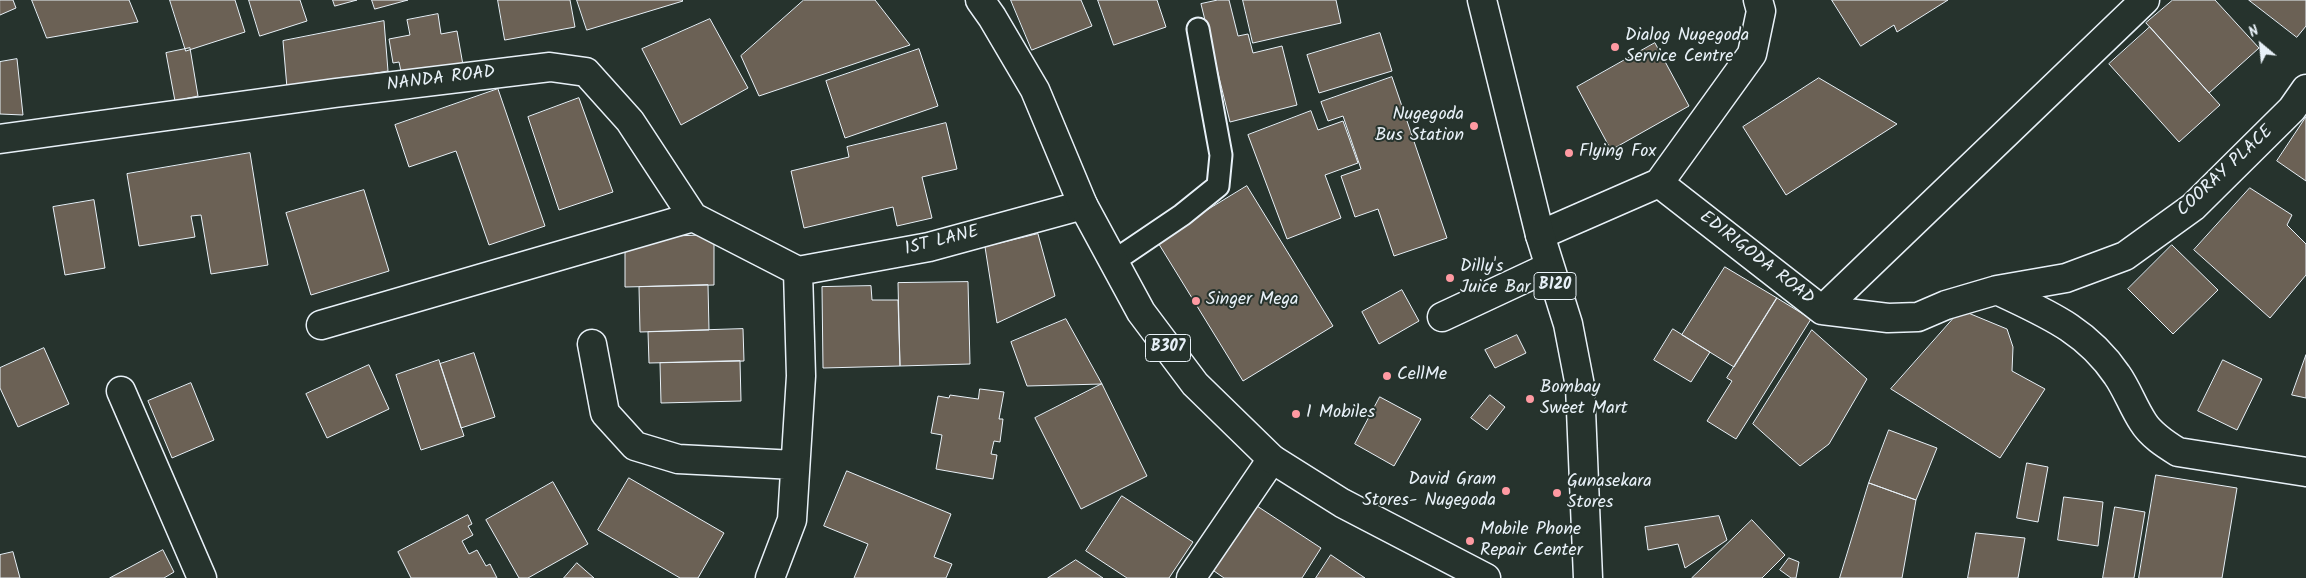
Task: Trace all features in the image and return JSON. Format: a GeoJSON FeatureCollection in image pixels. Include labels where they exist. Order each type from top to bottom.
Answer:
{"type":"FeatureCollection","features":[{"type":"Feature","properties":{"kind":"street","name":"B307"},"geometry":{"type":"LineString","coordinates":[[980,0],[992,17],[1034,90],[1084,205],[1141,312],[1195,384],[1272,459],[1342,503],[1486,578]]}},
{"type":"Feature","properties":{"kind":"street","name":"B120"},"geometry":{"type":"LineString","coordinates":[[1482,0],[1540,235],[1568,324],[1580,386],[1588,578]]}},
{"type":"Feature","properties":{"kind":"street"},"geometry":{"type":"LineString","coordinates":[[1540,235],[1659,183],[1752,54],[1761,11],[1758,0]]}},
{"type":"Feature","properties":{"kind":"street"},"geometry":{"type":"LineString","coordinates":[[1822,310],[2145,0]]}},
{"type":"Feature","properties":{"kind":"street","name":"NANDA ROAD"},"geometry":{"type":"LineString","coordinates":[[0,139],[335,93],[550,67],[586,72],[630,121],[692,217]]}},
{"type":"Feature","properties":{"kind":"street","name":"COORAY PLACE"},"geometry":{"type":"LineString","coordinates":[[1997,290],[2066,278],[2126,256],[2193,207],[2292,109],[2306,89]]}},
{"type":"Feature","properties":{"kind":"street","name":"EDIRIGODA ROAD"},"geometry":{"type":"LineString","coordinates":[[1659,183],[1822,310],[1888,318],[1918,317],[1946,305],[1997,290]]}},
{"type":"Feature","properties":{"kind":"street","name":"1ST LANE"},"geometry":{"type":"LineString","coordinates":[[798,271],[929,247],[1084,205]]}},
{"type":"Feature","properties":{"kind":"street"},"geometry":{"type":"LineString","coordinates":[[321,325],[692,217],[798,271],[801,376],[792,520],[770,578]]}},
{"type":"Feature","properties":{"kind":"street"},"geometry":{"type":"LineString","coordinates":[[1442,317],[1549,267]]}},
{"type":"Feature","properties":{"kind":"street"},"geometry":{"type":"LineString","coordinates":[[1997,290],[2052,316],[2083,335],[2117,374],[2144,423],[2161,441],[2178,452],[2306,472]]}},
{"type":"Feature","properties":{"kind":"street"},"geometry":{"type":"LineString","coordinates":[[592,344],[605,413],[635,446],[678,459],[795,464]]}},
{"type":"Feature","properties":{"kind":"street"},"geometry":{"type":"LineString","coordinates":[[121,391],[202,578]]}},
{"type":"Feature","properties":{"kind":"street"},"geometry":{"type":"LineString","coordinates":[[1191,578],[1272,459]]}},
{"type":"Feature","properties":{"kind":"lane"},"geometry":{"type":"LineString","coordinates":[[1114,261],[1182,215],[1218,186],[1221,155],[1198,29]]}},
{"type":"Feature","properties":{"kind":"building"},"geometry":{"type":"Polygon","coordinates":[[[0,0],[13,0],[16,8],[0,15],[0,0]]]}},
{"type":"Feature","properties":{"kind":"building"},"geometry":{"type":"Polygon","coordinates":[[[32,0],[129,0],[138,22],[47,38],[32,0]]]}},
{"type":"Feature","properties":{"kind":"building"},"geometry":{"type":"Polygon","coordinates":[[[170,0],[235,0],[245,32],[186,51],[170,0]]]}},
{"type":"Feature","properties":{"kind":"building"},"geometry":{"type":"Polygon","coordinates":[[[249,0],[300,0],[307,21],[260,36],[249,0]]]}},
{"type":"Feature","properties":{"kind":"building"},"geometry":{"type":"Polygon","coordinates":[[[333,0],[357,0],[335,6],[333,0]]]}},
{"type":"Feature","properties":{"kind":"building"},"geometry":{"type":"Polygon","coordinates":[[[372,0],[408,0],[375,9],[372,0]]]}},
{"type":"Feature","properties":{"kind":"building"},"geometry":{"type":"Polygon","coordinates":[[[498,0],[570,0],[575,27],[505,40],[498,0]]]}},
{"type":"Feature","properties":{"kind":"building"},"geometry":{"type":"Polygon","coordinates":[[[577,0],[682,0],[683,1],[587,30],[577,0]]]}},
{"type":"Feature","properties":{"kind":"building"},"geometry":{"type":"Polygon","coordinates":[[[804,0],[875,0],[910,45],[759,96],[741,56],[804,0]]]}},
{"type":"Feature","properties":{"kind":"building"},"geometry":{"type":"Polygon","coordinates":[[[1011,0],[1081,0],[1092,26],[1032,50],[1011,0]]]}},
{"type":"Feature","properties":{"kind":"building"},"geometry":{"type":"Polygon","coordinates":[[[1098,0],[1157,0],[1166,27],[1114,45],[1098,0]]]}},
{"type":"Feature","properties":{"kind":"building"},"geometry":{"type":"Polygon","coordinates":[[[1218,0],[1229,0],[1238,36],[1248,34],[1253,53],[1282,46],[1297,105],[1230,122],[1201,4],[1218,0]]]}},
{"type":"Feature","properties":{"kind":"building"},"geometry":{"type":"Polygon","coordinates":[[[1243,0],[1336,0],[1341,23],[1253,43],[1243,0]]]}},
{"type":"Feature","properties":{"kind":"building"},"geometry":{"type":"Polygon","coordinates":[[[1832,0],[1948,0],[1897,32],[1894,25],[1861,46],[1832,0]]]}},
{"type":"Feature","properties":{"kind":"building"},"geometry":{"type":"Polygon","coordinates":[[[2173,0],[2215,0],[2259,48],[2209,93],[2146,23],[2173,0]]]}},
{"type":"Feature","properties":{"kind":"building"},"geometry":{"type":"Polygon","coordinates":[[[2249,0],[2306,0],[2306,26],[2297,37],[2249,0]]]}},
{"type":"Feature","properties":{"kind":"building"},"geometry":{"type":"Polygon","coordinates":[[[438,14],[441,34],[457,31],[463,65],[402,76],[399,62],[393,63],[389,39],[410,35],[407,20],[438,14]]]}},
{"type":"Feature","properties":{"kind":"building"},"geometry":{"type":"Polygon","coordinates":[[[710,19],[748,88],[681,125],[642,49],[710,19]]]}},
{"type":"Feature","properties":{"kind":"building"},"geometry":{"type":"Polygon","coordinates":[[[384,21],[388,71],[287,88],[283,41],[384,21]]]}},
{"type":"Feature","properties":{"kind":"building"},"geometry":{"type":"Polygon","coordinates":[[[2150,27],[2220,105],[2179,142],[2109,64],[2150,27]]]}},
{"type":"Feature","properties":{"kind":"building"},"geometry":{"type":"Polygon","coordinates":[[[1380,33],[1392,71],[1319,93],[1307,55],[1380,33]]]}},
{"type":"Feature","properties":{"kind":"building"},"geometry":{"type":"Polygon","coordinates":[[[1655,43],[1689,106],[1611,150],[1577,87],[1655,43]]]}},
{"type":"Feature","properties":{"kind":"building"},"geometry":{"type":"Polygon","coordinates":[[[190,48],[198,96],[175,101],[166,53],[190,48]]]}},
{"type":"Feature","properties":{"kind":"building"},"geometry":{"type":"Polygon","coordinates":[[[919,49],[938,106],[845,138],[826,81],[919,49]]]}},
{"type":"Feature","properties":{"kind":"building"},"geometry":{"type":"Polygon","coordinates":[[[17,59],[23,115],[0,114],[0,62],[17,59]]]}},
{"type":"Feature","properties":{"kind":"building"},"geometry":{"type":"Polygon","coordinates":[[[1392,77],[1447,238],[1394,256],[1378,209],[1355,217],[1341,176],[1361,169],[1343,116],[1328,121],[1321,102],[1392,77]]]}},
{"type":"Feature","properties":{"kind":"building"},"geometry":{"type":"Polygon","coordinates":[[[1819,78],[1897,124],[1786,195],[1743,127],[1819,78]]]}},
{"type":"Feature","properties":{"kind":"building"},"geometry":{"type":"Polygon","coordinates":[[[498,89],[545,226],[489,245],[456,151],[409,167],[395,125],[498,89]]]}},
{"type":"Feature","properties":{"kind":"building"},"geometry":{"type":"Polygon","coordinates":[[[579,98],[613,192],[559,210],[528,117],[579,98]]]}},
{"type":"Feature","properties":{"kind":"building"},"geometry":{"type":"Polygon","coordinates":[[[1311,111],[1318,130],[1343,121],[1358,163],[1325,175],[1341,218],[1287,239],[1248,135],[1311,111]]]}},
{"type":"Feature","properties":{"kind":"building"},"geometry":{"type":"Polygon","coordinates":[[[2306,117],[2306,181],[2277,161],[2306,117]]]}},
{"type":"Feature","properties":{"kind":"building"},"geometry":{"type":"Polygon","coordinates":[[[946,123],[957,169],[922,177],[932,218],[897,226],[893,207],[804,228],[791,171],[849,157],[847,147],[946,123]]]}},
{"type":"Feature","properties":{"kind":"building"},"geometry":{"type":"Polygon","coordinates":[[[250,153],[268,265],[211,274],[201,215],[191,216],[195,237],[139,246],[127,174],[250,153]]]}},
{"type":"Feature","properties":{"kind":"building"},"geometry":{"type":"Polygon","coordinates":[[[1247,186],[1333,326],[1243,381],[1157,241],[1247,186]]]}},
{"type":"Feature","properties":{"kind":"building"},"geometry":{"type":"Polygon","coordinates":[[[2250,188],[2292,215],[2287,225],[2306,244],[2306,275],[2270,318],[2194,250],[2250,188]]]}},
{"type":"Feature","properties":{"kind":"building"},"geometry":{"type":"Polygon","coordinates":[[[364,190],[389,271],[311,295],[286,213],[364,190]]]}},
{"type":"Feature","properties":{"kind":"building"},"geometry":{"type":"Polygon","coordinates":[[[94,200],[105,268],[65,275],[53,207],[94,200]]]}},
{"type":"Feature","properties":{"kind":"building"},"geometry":{"type":"Polygon","coordinates":[[[1038,234],[1055,296],[997,323],[985,247],[1038,234]]]}},
{"type":"Feature","properties":{"kind":"building"},"geometry":{"type":"Polygon","coordinates":[[[714,235],[714,285],[625,287],[625,238],[714,235]]]}},
{"type":"Feature","properties":{"kind":"building"},"geometry":{"type":"Polygon","coordinates":[[[2172,245],[2218,290],[2173,334],[2128,289],[2172,245]]]}},
{"type":"Feature","properties":{"kind":"building"},"geometry":{"type":"Polygon","coordinates":[[[1725,267],[1777,298],[1734,367],[1682,335],[1725,267]]]}},
{"type":"Feature","properties":{"kind":"building"},"geometry":{"type":"Polygon","coordinates":[[[968,282],[970,364],[900,366],[898,283],[968,282]]]}},
{"type":"Feature","properties":{"kind":"building"},"geometry":{"type":"Polygon","coordinates":[[[708,285],[709,330],[640,332],[639,287],[708,285]]]}},
{"type":"Feature","properties":{"kind":"building"},"geometry":{"type":"Polygon","coordinates":[[[871,286],[872,300],[898,300],[900,366],[823,368],[822,287],[871,286]]]}},
{"type":"Feature","properties":{"kind":"building"},"geometry":{"type":"Polygon","coordinates":[[[1402,290],[1419,321],[1379,344],[1362,312],[1402,290]]]}},
{"type":"Feature","properties":{"kind":"building"},"geometry":{"type":"Polygon","coordinates":[[[1777,298],[1811,319],[1736,439],[1707,421],[1732,381],[1727,378],[1777,298]]]}},
{"type":"Feature","properties":{"kind":"building"},"geometry":{"type":"Polygon","coordinates":[[[1961,310],[2007,329],[2013,347],[2012,371],[2045,389],[2000,458],[1891,389],[1961,310]]]}},
{"type":"Feature","properties":{"kind":"building"},"geometry":{"type":"Polygon","coordinates":[[[1066,319],[1102,384],[1027,386],[1011,342],[1066,319]]]}},
{"type":"Feature","properties":{"kind":"building"},"geometry":{"type":"Polygon","coordinates":[[[743,329],[744,361],[649,363],[648,332],[743,329]]]}},
{"type":"Feature","properties":{"kind":"building"},"geometry":{"type":"Polygon","coordinates":[[[1673,329],[1710,352],[1691,382],[1654,360],[1673,329]]]}},
{"type":"Feature","properties":{"kind":"building"},"geometry":{"type":"Polygon","coordinates":[[[1812,330],[1867,379],[1829,444],[1800,466],[1753,424],[1812,330]]]}},
{"type":"Feature","properties":{"kind":"building"},"geometry":{"type":"Polygon","coordinates":[[[1517,335],[1526,353],[1495,368],[1485,350],[1517,335]]]}},
{"type":"Feature","properties":{"kind":"building"},"geometry":{"type":"Polygon","coordinates":[[[44,348],[69,404],[18,427],[0,388],[0,368],[44,348]]]}},
{"type":"Feature","properties":{"kind":"building"},"geometry":{"type":"Polygon","coordinates":[[[474,353],[495,417],[461,428],[440,364],[474,353]]]}},
{"type":"Feature","properties":{"kind":"building"},"geometry":{"type":"Polygon","coordinates":[[[2306,355],[2306,398],[2292,395],[2306,355]]]}},
{"type":"Feature","properties":{"kind":"building"},"geometry":{"type":"Polygon","coordinates":[[[439,360],[464,436],[421,450],[396,375],[439,360]]]}},
{"type":"Feature","properties":{"kind":"building"},"geometry":{"type":"Polygon","coordinates":[[[2223,360],[2262,379],[2237,430],[2198,411],[2223,360]]]}},
{"type":"Feature","properties":{"kind":"building"},"geometry":{"type":"Polygon","coordinates":[[[740,361],[741,401],[661,403],[660,363],[740,361]]]}},
{"type":"Feature","properties":{"kind":"building"},"geometry":{"type":"Polygon","coordinates":[[[369,365],[389,409],[327,438],[306,394],[369,365]]]}},
{"type":"Feature","properties":{"kind":"building"},"geometry":{"type":"Polygon","coordinates":[[[191,383],[214,440],[172,458],[148,401],[191,383]]]}},
{"type":"Feature","properties":{"kind":"building"},"geometry":{"type":"Polygon","coordinates":[[[1102,384],[1147,476],[1081,509],[1035,418],[1102,384]]]}},
{"type":"Feature","properties":{"kind":"building"},"geometry":{"type":"Polygon","coordinates":[[[980,389],[1004,392],[999,419],[1003,419],[1000,442],[994,441],[991,454],[997,455],[993,479],[936,469],[942,435],[931,433],[938,396],[949,398],[950,395],[978,399],[980,389]]]}},
{"type":"Feature","properties":{"kind":"building"},"geometry":{"type":"Polygon","coordinates":[[[1490,395],[1505,407],[1487,430],[1471,418],[1490,395]]]}},
{"type":"Feature","properties":{"kind":"building"},"geometry":{"type":"Polygon","coordinates":[[[1380,397],[1421,419],[1394,466],[1355,444],[1380,397]]]}},
{"type":"Feature","properties":{"kind":"building"},"geometry":{"type":"Polygon","coordinates":[[[1889,430],[1937,448],[1916,500],[1869,483],[1889,430]]]}},
{"type":"Feature","properties":{"kind":"building"},"geometry":{"type":"Polygon","coordinates":[[[2027,463],[2048,467],[2038,522],[2017,518],[2027,463]]]}},
{"type":"Feature","properties":{"kind":"building"},"geometry":{"type":"Polygon","coordinates":[[[847,471],[951,514],[934,557],[952,564],[946,578],[854,578],[868,544],[824,526],[847,471]]]}},
{"type":"Feature","properties":{"kind":"building"},"geometry":{"type":"Polygon","coordinates":[[[2156,475],[2237,488],[2222,578],[2139,578],[2156,475]]]}},
{"type":"Feature","properties":{"kind":"building"},"geometry":{"type":"Polygon","coordinates":[[[629,478],[724,533],[698,578],[680,578],[598,530],[629,478]]]}},
{"type":"Feature","properties":{"kind":"building"},"geometry":{"type":"Polygon","coordinates":[[[553,482],[588,544],[528,578],[519,578],[486,520],[553,482]]]}},
{"type":"Feature","properties":{"kind":"building"},"geometry":{"type":"Polygon","coordinates":[[[1869,483],[1916,500],[1902,578],[1840,578],[1869,483]]]}},
{"type":"Feature","properties":{"kind":"building"},"geometry":{"type":"Polygon","coordinates":[[[1122,496],[1193,542],[1169,578],[1127,578],[1086,551],[1122,496]]]}},
{"type":"Feature","properties":{"kind":"building"},"geometry":{"type":"Polygon","coordinates":[[[2064,497],[2103,502],[2098,546],[2058,540],[2064,497]]]}},
{"type":"Feature","properties":{"kind":"building"},"geometry":{"type":"Polygon","coordinates":[[[1257,506],[1321,548],[1302,578],[1224,578],[1214,571],[1257,506]]]}},
{"type":"Feature","properties":{"kind":"building"},"geometry":{"type":"Polygon","coordinates":[[[2115,507],[2145,512],[2134,578],[2103,578],[2115,507]]]}},
{"type":"Feature","properties":{"kind":"building"},"geometry":{"type":"Polygon","coordinates":[[[468,515],[472,524],[468,526],[473,535],[462,541],[469,554],[477,550],[486,566],[490,564],[497,578],[411,578],[398,552],[468,515]]]}},
{"type":"Feature","properties":{"kind":"building"},"geometry":{"type":"Polygon","coordinates":[[[1719,516],[1727,540],[1685,568],[1678,544],[1648,550],[1645,527],[1719,516]]]}},
{"type":"Feature","properties":{"kind":"building"},"geometry":{"type":"Polygon","coordinates":[[[1752,520],[1785,555],[1762,578],[1692,578],[1752,520]]]}},
{"type":"Feature","properties":{"kind":"building"},"geometry":{"type":"Polygon","coordinates":[[[1976,533],[2025,538],[2018,578],[1968,578],[1976,533]]]}},
{"type":"Feature","properties":{"kind":"building"},"geometry":{"type":"Polygon","coordinates":[[[163,550],[174,572],[164,578],[110,578],[163,550]]]}},
{"type":"Feature","properties":{"kind":"building"},"geometry":{"type":"Polygon","coordinates":[[[13,552],[20,578],[0,578],[0,555],[13,552]]]}},
{"type":"Feature","properties":{"kind":"building"},"geometry":{"type":"Polygon","coordinates":[[[1331,555],[1365,578],[1316,578],[1331,555]]]}},
{"type":"Feature","properties":{"kind":"building"},"geometry":{"type":"Polygon","coordinates":[[[1789,558],[1799,562],[1796,578],[1791,578],[1780,570],[1789,558]]]}},
{"type":"Feature","properties":{"kind":"building"},"geometry":{"type":"Polygon","coordinates":[[[1076,560],[1103,578],[1048,578],[1076,560]]]}},
{"type":"Feature","properties":{"kind":"building"},"geometry":{"type":"Polygon","coordinates":[[[577,563],[594,578],[564,578],[577,563]]]}},
{"type":"Feature","properties":{"kind":"place","name":"Dialog Nugegoda Service Centre"},"geometry":{"type":"Point","coordinates":[1615,47]}},
{"type":"Feature","properties":{"kind":"place","name":"Nugegoda Bus Station"},"geometry":{"type":"Point","coordinates":[1474,126]}},
{"type":"Feature","properties":{"kind":"place","name":"Flying Fox"},"geometry":{"type":"Point","coordinates":[1569,153]}},
{"type":"Feature","properties":{"kind":"place","name":"Dilly's Juice Bar"},"geometry":{"type":"Point","coordinates":[1450,278]}},
{"type":"Feature","properties":{"kind":"place","name":"Singer Mega"},"geometry":{"type":"Point","coordinates":[1196,301]}},
{"type":"Feature","properties":{"kind":"place","name":"CellMe"},"geometry":{"type":"Point","coordinates":[1387,376]}},
{"type":"Feature","properties":{"kind":"place","name":"Bombay Sweet Mart"},"geometry":{"type":"Point","coordinates":[1530,399]}},
{"type":"Feature","properties":{"kind":"place","name":"I Mobiles"},"geometry":{"type":"Point","coordinates":[1296,414]}},
{"type":"Feature","properties":{"kind":"place","name":"David Gram Stores- Nugegoda"},"geometry":{"type":"Point","coordinates":[1506,491]}},
{"type":"Feature","properties":{"kind":"place","name":"Gunasekara Stores"},"geometry":{"type":"Point","coordinates":[1557,493]}},
{"type":"Feature","properties":{"kind":"place","name":"Mobile Phone Repair Center"},"geometry":{"type":"Point","coordinates":[1470,541]}}]}
